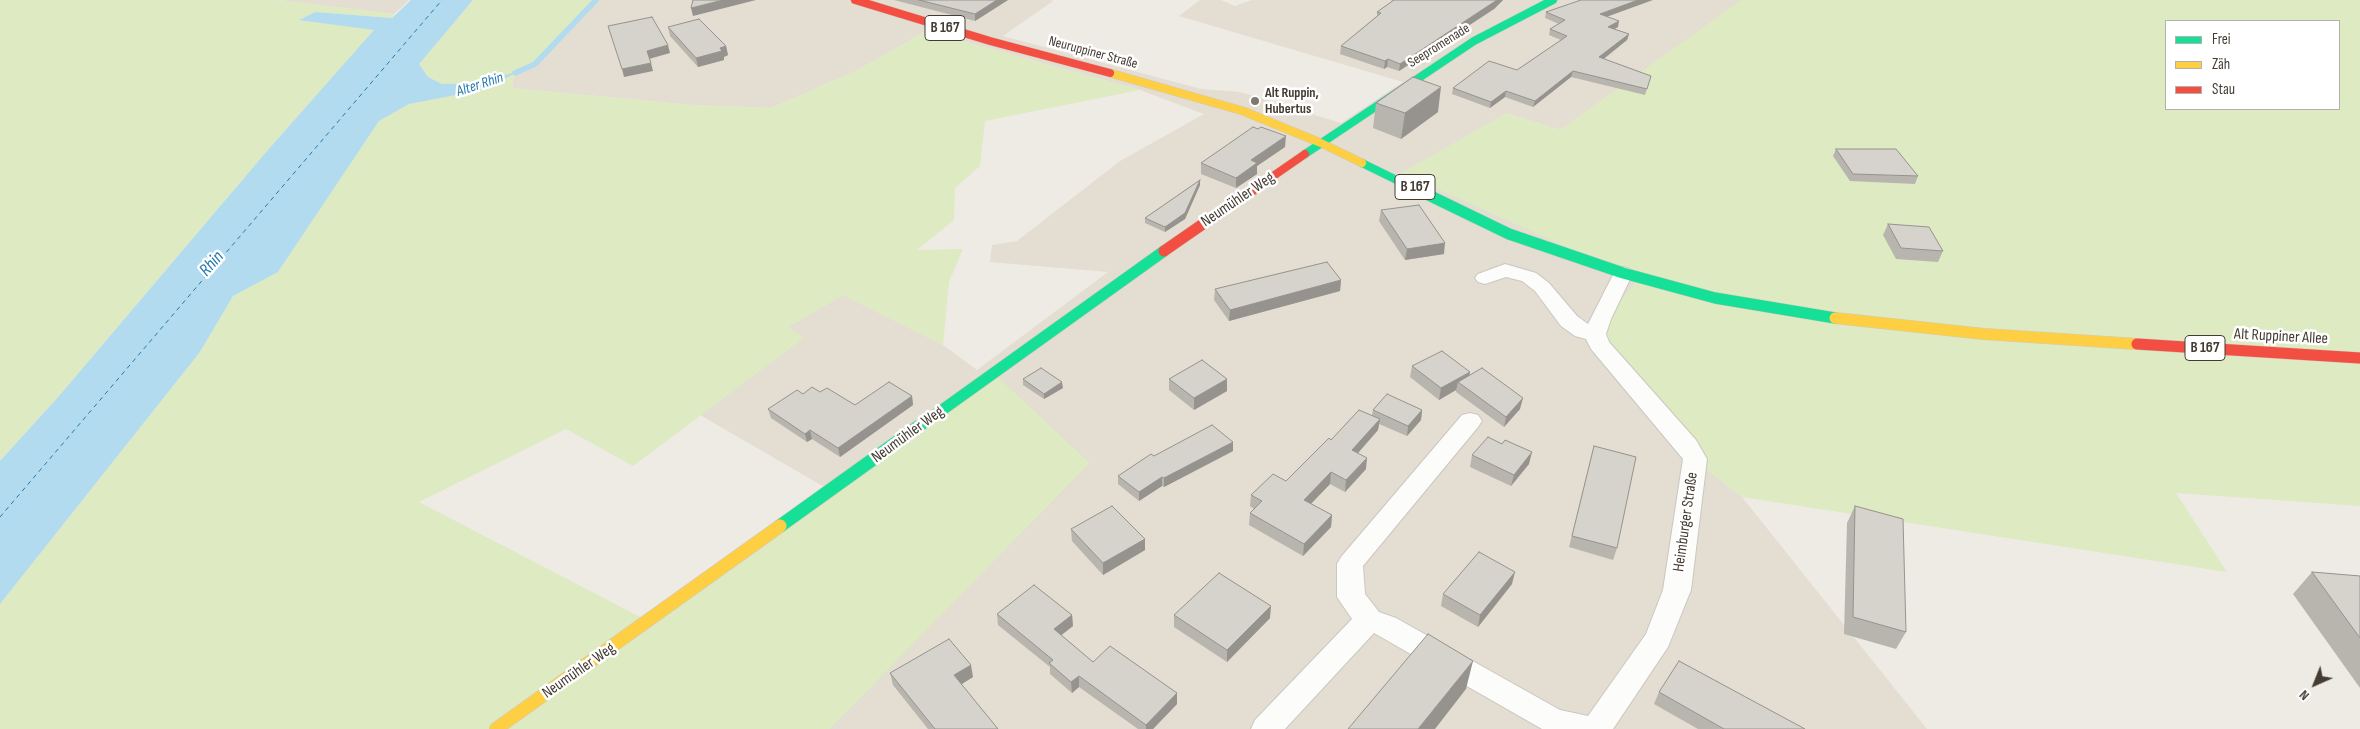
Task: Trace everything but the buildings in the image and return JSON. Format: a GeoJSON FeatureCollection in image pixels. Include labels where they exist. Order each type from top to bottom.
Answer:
{"type":"FeatureCollection","features":[{"type":"Feature","properties":{"kind":"main road","name":"Neuruppiner Straße"},"geometry":{"type":"LineString","coordinates":[[855,0],[990,41],[1181,92],[1242,111],[1321,143]]}},
{"type":"Feature","properties":{"kind":"main road","name":"Seepromenade"},"geometry":{"type":"LineString","coordinates":[[1321,143],[1474,41],[1553,0]]}},
{"type":"Feature","properties":{"kind":"main road","name":"B 167"},"geometry":{"type":"LineString","coordinates":[[1321,143],[1509,234],[1623,273]]}},
{"type":"Feature","properties":{"kind":"main road","name":"Neumühler Weg"},"geometry":{"type":"LineString","coordinates":[[496,729],[1190,232],[1321,143]]}},
{"type":"Feature","properties":{"kind":"main road","name":"Alt Ruppiner Allee"},"geometry":{"type":"LineString","coordinates":[[1623,273],[1715,298],[1769,309],[1923,328],[2050,339],[2360,358]]}},
{"type":"Feature","properties":{"kind":"street"},"geometry":{"type":"LineString","coordinates":[[1485,278],[1505,270],[1529,277],[1542,287],[1569,321],[1583,331],[1595,334],[1608,300],[1623,273]]}},
{"type":"Feature","properties":{"kind":"street","name":"Heimburger Straße"},"geometry":{"type":"LineString","coordinates":[[1595,334],[1599,344],[1687,446],[1695,459],[1677,590],[1658,639],[1596,729]]}},
{"type":"Feature","properties":{"kind":"street"},"geometry":{"type":"LineString","coordinates":[[1470,422],[1350,564],[1350,597],[1369,620],[1386,626],[1554,721],[1589,729]]}},
{"type":"Feature","properties":{"kind":"street"},"geometry":{"type":"LineString","coordinates":[[1266,729],[1369,620]]}},
{"type":"Feature","properties":{"kind":"shaded area"},"geometry":{"type":"Polygon","coordinates":[[[277,0],[409,0],[394,14],[277,0]]]}},
{"type":"Feature","properties":{"kind":"shaded area"},"geometry":{"type":"Polygon","coordinates":[[[594,0],[1050,0],[1053,1],[1003,36],[1201,89],[1240,92],[1341,123],[1403,82],[1179,16],[1200,0],[1221,0],[1235,6],[1252,0],[1742,0],[1560,130],[1507,113],[1402,173],[1642,273],[1701,465],[1742,497],[1927,729],[830,729],[833,492],[700,415],[803,338],[788,327],[843,295],[943,345],[977,370],[1108,272],[990,262],[992,245],[1017,241],[1120,161],[1204,114],[1140,90],[926,31],[858,70],[771,108],[693,105],[512,88],[515,74],[535,64],[594,0]]]}},
{"type":"Feature","properties":{"kind":"green space"},"geometry":{"type":"Polygon","coordinates":[[[0,0],[277,0],[394,14],[392,18],[315,12],[300,19],[375,30],[267,151],[59,396],[0,461],[0,0]]]}},
{"type":"Feature","properties":{"kind":"green space"},"geometry":{"type":"Polygon","coordinates":[[[473,0],[594,0],[535,64],[515,74],[512,88],[693,105],[771,108],[858,70],[926,31],[1140,90],[985,121],[980,166],[955,188],[954,220],[917,250],[963,249],[949,282],[943,345],[843,295],[788,327],[804,338],[633,466],[566,429],[419,502],[648,621],[998,377],[1090,463],[830,729],[0,729],[0,604],[200,352],[233,296],[278,272],[379,121],[409,104],[448,95],[479,83],[442,84],[428,77],[418,64],[473,0]]]}},
{"type":"Feature","properties":{"kind":"green space"},"geometry":{"type":"Polygon","coordinates":[[[1741,0],[2360,0],[2360,506],[2176,493],[2227,572],[1742,497],[1701,465],[1605,344],[1602,323],[1642,274],[1569,248],[1401,173],[1507,113],[1560,130],[1741,0]]]}},
{"type":"Feature","properties":{"kind":"water","name":"Rhin"},"geometry":{"type":"Polygon","coordinates":[[[411,0],[473,0],[419,64],[428,77],[442,84],[482,83],[524,69],[481,90],[409,104],[379,121],[278,272],[233,296],[200,352],[0,604],[0,461],[59,396],[267,151],[374,30],[299,20],[315,12],[392,18],[411,0]]]}},
{"type":"Feature","properties":{"kind":"waterway","name":"Alter Rhin"},"geometry":{"type":"LineString","coordinates":[[515,73],[535,64],[596,0]]}},
{"type":"Feature","properties":{"kind":"ferry route"},"geometry":{"type":"LineString","coordinates":[[0,517],[442,0]]}},
{"type":"Feature","properties":{"kind":"traffic: fast"},"geometry":{"type":"LineString","coordinates":[[1305,154],[1474,41],[1553,0]]}},
{"type":"Feature","properties":{"kind":"traffic: fast"},"geometry":{"type":"LineString","coordinates":[[1362,163],[1509,234],[1623,273],[1715,298],[1835,318]]}},
{"type":"Feature","properties":{"kind":"traffic: fast"},"geometry":{"type":"LineString","coordinates":[[780,526],[1164,251]]}},
{"type":"Feature","properties":{"kind":"traffic: slow"},"geometry":{"type":"LineString","coordinates":[[1110,73],[1243,111],[1321,143],[1362,163]]}},
{"type":"Feature","properties":{"kind":"traffic: slow"},"geometry":{"type":"LineString","coordinates":[[1835,318],[1984,334],[2137,344]]}},
{"type":"Feature","properties":{"kind":"traffic: slow"},"geometry":{"type":"LineString","coordinates":[[496,729],[780,526]]}},
{"type":"Feature","properties":{"kind":"traffic: jam"},"geometry":{"type":"LineString","coordinates":[[855,0],[990,41],[1110,73]]}},
{"type":"Feature","properties":{"kind":"traffic: jam"},"geometry":{"type":"LineString","coordinates":[[1164,251],[1305,154]]}},
{"type":"Feature","properties":{"kind":"traffic: jam"},"geometry":{"type":"LineString","coordinates":[[2137,344],[2360,358]]}},
{"type":"Feature","properties":{"kind":"place","name":"Alt Ruppin, Hubertus"},"geometry":{"type":"Point","coordinates":[1255,101]}}]}
